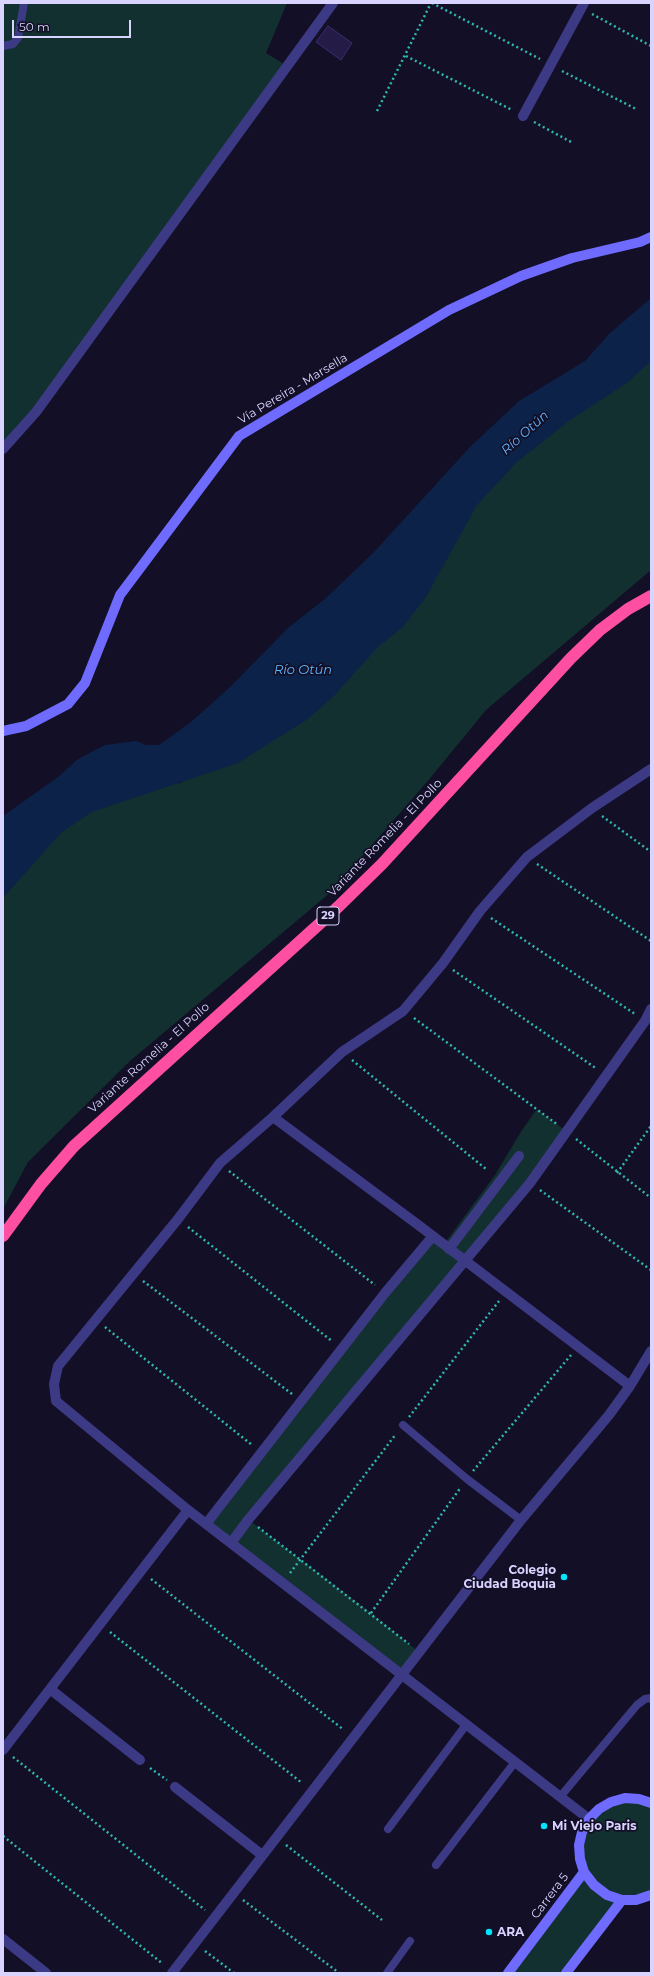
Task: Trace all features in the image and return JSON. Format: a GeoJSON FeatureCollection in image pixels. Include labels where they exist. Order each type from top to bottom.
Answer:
{"type":"FeatureCollection","features":[{"type":"Feature","properties":{"kind":"highway","name":"Variante Romelia - El Pollo"},"geometry":{"type":"LineString","coordinates":[[3,1236],[41,1184],[74,1146],[338,907],[382,864],[571,658],[600,630],[628,609],[651,596]]}},
{"type":"Feature","properties":{"kind":"street"},"geometry":{"type":"LineString","coordinates":[[3,449],[36,412],[333,3]]}},
{"type":"Feature","properties":{"kind":"street"},"geometry":{"type":"LineString","coordinates":[[523,116],[582,6]]}},
{"type":"Feature","properties":{"kind":"street","name":"Vía Pereira - Marsella"},"geometry":{"type":"LineString","coordinates":[[3,731],[26,726],[68,704],[86,683],[120,595],[239,436],[449,310],[520,276],[572,258],[640,242],[651,237]]}},
{"type":"Feature","properties":{"kind":"street"},"geometry":{"type":"LineString","coordinates":[[589,1819],[188,1510],[56,1401],[54,1384],[58,1366],[134,1275],[220,1163],[273,1117],[342,1052],[404,1011],[442,963],[480,911],[527,857],[592,808],[651,769]]}},
{"type":"Feature","properties":{"kind":"street"},"geometry":{"type":"LineString","coordinates":[[231,1543],[248,1520],[530,1183],[606,1076],[648,1023],[651,1009]]}},
{"type":"Feature","properties":{"kind":"street"},"geometry":{"type":"LineString","coordinates":[[273,1117],[433,1236],[506,1293],[579,1345],[630,1386]]}},
{"type":"Feature","properties":{"kind":"street"},"geometry":{"type":"LineString","coordinates":[[449,1249],[520,1156]]}},
{"type":"Feature","properties":{"kind":"street"},"geometry":{"type":"LineString","coordinates":[[206,1524],[385,1293],[433,1236]]}},
{"type":"Feature","properties":{"kind":"street"},"geometry":{"type":"LineString","coordinates":[[172,1973],[521,1520],[609,1415],[630,1386],[651,1351]]}},
{"type":"Feature","properties":{"kind":"street"},"geometry":{"type":"LineString","coordinates":[[3,1750],[188,1510]]}},
{"type":"Feature","properties":{"kind":"street"},"geometry":{"type":"LineString","coordinates":[[50,1689],[140,1760]]}},
{"type":"Feature","properties":{"kind":"street"},"geometry":{"type":"LineString","coordinates":[[175,1787],[262,1855]]}},
{"type":"Feature","properties":{"kind":"street"},"geometry":{"type":"LineString","coordinates":[[651,1803],[639,1799],[625,1798],[611,1802],[599,1809],[589,1819],[582,1832],[579,1845],[580,1859],[584,1872],[594,1885],[607,1895],[622,1900],[636,1900],[651,1895]]}},
{"type":"Feature","properties":{"kind":"street","name":"Carrera 5"},"geometry":{"type":"LineString","coordinates":[[508,1973],[584,1872]]}},
{"type":"Feature","properties":{"kind":"street"},"geometry":{"type":"LineString","coordinates":[[566,1973],[622,1900]]}},
{"type":"Feature","properties":{"kind":"street"},"geometry":{"type":"LineString","coordinates":[[3,1940],[46,1973]]}},
{"type":"Feature","properties":{"kind":"lane"},"geometry":{"type":"LineString","coordinates":[[3,46],[13,44],[18,38],[24,3]]}},
{"type":"Feature","properties":{"kind":"lane"},"geometry":{"type":"LineString","coordinates":[[403,1425],[467,1479],[521,1520]]}},
{"type":"Feature","properties":{"kind":"lane"},"geometry":{"type":"LineString","coordinates":[[560,1797],[637,1705],[645,1699],[651,1698]]}},
{"type":"Feature","properties":{"kind":"lane"},"geometry":{"type":"LineString","coordinates":[[388,1829],[466,1725]]}},
{"type":"Feature","properties":{"kind":"lane"},"geometry":{"type":"LineString","coordinates":[[436,1865],[515,1762]]}},
{"type":"Feature","properties":{"kind":"lane"},"geometry":{"type":"LineString","coordinates":[[387,1973],[410,1941]]}},
{"type":"Feature","properties":{"kind":"path"},"geometry":{"type":"LineString","coordinates":[[377,111],[432,3],[636,109]]}},
{"type":"Feature","properties":{"kind":"path"},"geometry":{"type":"LineString","coordinates":[[582,6],[651,46]]}},
{"type":"Feature","properties":{"kind":"path"},"geometry":{"type":"LineString","coordinates":[[406,56],[573,143]]}},
{"type":"Feature","properties":{"kind":"path"},"geometry":{"type":"LineString","coordinates":[[592,808],[651,852]]}},
{"type":"Feature","properties":{"kind":"path"},"geometry":{"type":"LineString","coordinates":[[527,857],[651,941]]}},
{"type":"Feature","properties":{"kind":"path"},"geometry":{"type":"LineString","coordinates":[[480,911],[648,1023]]}},
{"type":"Feature","properties":{"kind":"path"},"geometry":{"type":"LineString","coordinates":[[442,963],[606,1076]]}},
{"type":"Feature","properties":{"kind":"path"},"geometry":{"type":"LineString","coordinates":[[404,1011],[566,1131],[617,1173],[651,1198]]}},
{"type":"Feature","properties":{"kind":"path"},"geometry":{"type":"LineString","coordinates":[[342,1052],[486,1169]]}},
{"type":"Feature","properties":{"kind":"path"},"geometry":{"type":"LineString","coordinates":[[617,1173],[651,1126]]}},
{"type":"Feature","properties":{"kind":"path"},"geometry":{"type":"LineString","coordinates":[[220,1163],[385,1293]]}},
{"type":"Feature","properties":{"kind":"path"},"geometry":{"type":"LineString","coordinates":[[530,1183],[651,1270]]}},
{"type":"Feature","properties":{"kind":"path"},"geometry":{"type":"LineString","coordinates":[[178,1219],[342,1348]]}},
{"type":"Feature","properties":{"kind":"path"},"geometry":{"type":"LineString","coordinates":[[134,1275],[301,1401]]}},
{"type":"Feature","properties":{"kind":"path"},"geometry":{"type":"LineString","coordinates":[[282,1582],[506,1293]]}},
{"type":"Feature","properties":{"kind":"path"},"geometry":{"type":"LineString","coordinates":[[96,1320],[261,1453]]}},
{"type":"Feature","properties":{"kind":"path"},"geometry":{"type":"LineString","coordinates":[[248,1520],[419,1652]]}},
{"type":"Feature","properties":{"kind":"path"},"geometry":{"type":"LineString","coordinates":[[140,1571],[353,1738]]}},
{"type":"Feature","properties":{"kind":"path"},"geometry":{"type":"LineString","coordinates":[[100,1624],[312,1791]]}},
{"type":"Feature","properties":{"kind":"path"},"geometry":{"type":"LineString","coordinates":[[3,1750],[215,1917]]}},
{"type":"Feature","properties":{"kind":"path"},"geometry":{"type":"LineString","coordinates":[[140,1760],[175,1787]]}},
{"type":"Feature","properties":{"kind":"path"},"geometry":{"type":"LineString","coordinates":[[3,1836],[172,1973]]}},
{"type":"Feature","properties":{"kind":"path"},"geometry":{"type":"LineString","coordinates":[[276,1838],[382,1920]]}},
{"type":"Feature","properties":{"kind":"path"},"geometry":{"type":"LineString","coordinates":[[234,1893],[339,1973]]}},
{"type":"Feature","properties":{"kind":"path"},"geometry":{"type":"LineString","coordinates":[[195,1943],[234,1973]]}},
{"type":"Feature","properties":{"kind":"green space"},"geometry":{"type":"Polygon","coordinates":[[[3,3],[287,3],[266,53],[287,66],[3,449],[3,3]]]}},
{"type":"Feature","properties":{"kind":"green space"},"geometry":{"type":"Polygon","coordinates":[[[651,336],[651,570],[486,710],[427,782],[331,892],[130,1061],[28,1162],[3,1209],[3,889],[97,792],[181,783],[498,457],[651,336]]]}},
{"type":"Feature","properties":{"kind":"green space"},"geometry":{"type":"Polygon","coordinates":[[[537,1109],[566,1131],[249,1520],[371,1613],[419,1652],[402,1675],[206,1524],[433,1236],[444,1244],[495,1175],[522,1130],[537,1109]]]}},
{"type":"Feature","properties":{"kind":"green space"},"geometry":{"type":"Polygon","coordinates":[[[611,1802],[651,1803],[651,1895],[622,1900],[566,1973],[508,1973],[584,1872],[582,1832],[611,1802]]]}},
{"type":"Feature","properties":{"kind":"water","name":"Río Otún"},"geometry":{"type":"Polygon","coordinates":[[[651,298],[651,361],[628,382],[569,421],[517,462],[477,505],[426,597],[403,627],[378,647],[333,697],[308,719],[238,763],[92,812],[61,833],[3,898],[3,816],[58,777],[78,759],[105,745],[136,741],[146,745],[159,745],[191,722],[229,688],[288,628],[326,598],[374,552],[470,447],[519,401],[585,361],[609,334],[651,298]]]}},
{"type":"Feature","properties":{"kind":"building"},"geometry":{"type":"Polygon","coordinates":[[[328,26],[352,43],[341,60],[316,42],[328,26]]]}},
{"type":"Feature","properties":{"kind":"place","name":"Colegio Ciudad Boquia"},"geometry":{"type":"Point","coordinates":[564,1577]}},
{"type":"Feature","properties":{"kind":"place","name":"Mi Viejo Paris"},"geometry":{"type":"Point","coordinates":[544,1826]}},
{"type":"Feature","properties":{"kind":"place","name":"ARA"},"geometry":{"type":"Point","coordinates":[489,1932]}}]}
